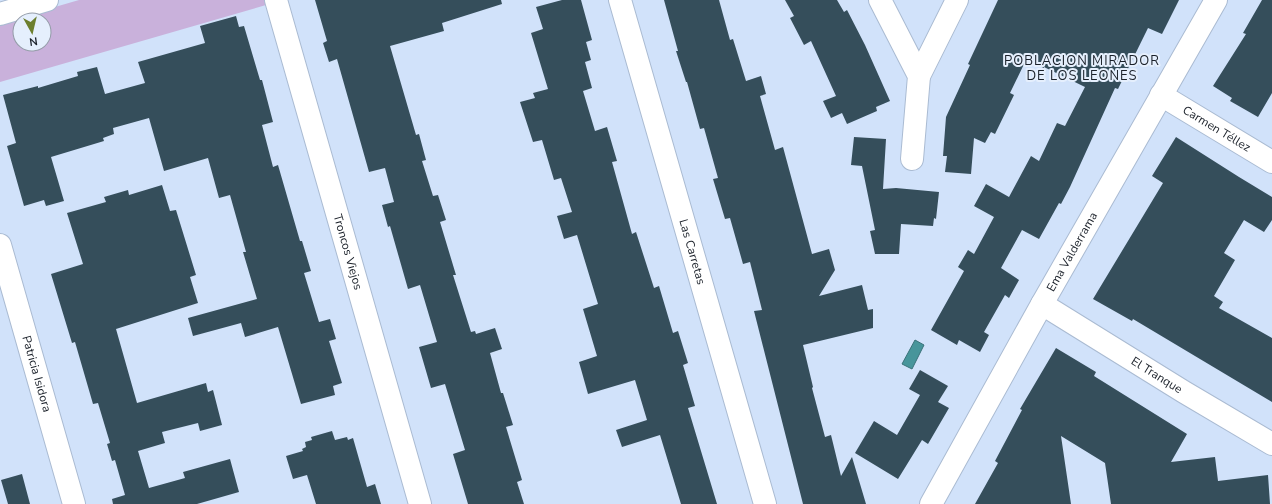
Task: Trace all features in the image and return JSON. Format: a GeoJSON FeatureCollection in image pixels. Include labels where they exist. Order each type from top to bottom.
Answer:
{"type":"FeatureCollection","features":[{"type":"Feature","properties":{"kind":"street"},"geometry":{"type":"LineString","coordinates":[[0,14],[47,0]]}},
{"type":"Feature","properties":{"kind":"street","name":"Troncos Viejos"},"geometry":{"type":"LineString","coordinates":[[276,0],[420,504]]}},
{"type":"Feature","properties":{"kind":"street","name":"Las Carretas"},"geometry":{"type":"LineString","coordinates":[[620,0],[765,504]]}},
{"type":"Feature","properties":{"kind":"street"},"geometry":{"type":"LineString","coordinates":[[880,0],[919,76]]}},
{"type":"Feature","properties":{"kind":"street"},"geometry":{"type":"LineString","coordinates":[[912,159],[919,76],[957,0]]}},
{"type":"Feature","properties":{"kind":"street","name":"Ema Valderrama"},"geometry":{"type":"LineString","coordinates":[[931,504],[1042,304],[1216,0]]}},
{"type":"Feature","properties":{"kind":"street","name":"Carmen Téllez"},"geometry":{"type":"LineString","coordinates":[[1161,95],[1272,162]]}},
{"type":"Feature","properties":{"kind":"street","name":"Patricia Isidora"},"geometry":{"type":"LineString","coordinates":[[0,244],[74,504]]}},
{"type":"Feature","properties":{"kind":"street","name":"El Tranque"},"geometry":{"type":"LineString","coordinates":[[1042,304],[1184,392],[1272,444]]}},
{"type":"Feature","properties":{"kind":"shaded area"},"geometry":{"type":"Polygon","coordinates":[[[79,0],[265,0],[266,5],[0,82],[0,23],[12,20],[12,52],[52,52],[52,12],[38,12],[79,0]]]}},
{"type":"Feature","properties":{"kind":"shaded area"},"geometry":{"type":"Polygon","coordinates":[[[915,340],[924,345],[912,369],[902,364],[915,340]]]}},
{"type":"Feature","properties":{"kind":"building"},"geometry":{"type":"Polygon","coordinates":[[[315,0],[501,0],[502,4],[442,23],[444,31],[390,46],[416,135],[419,134],[426,160],[422,161],[433,196],[438,195],[446,220],[440,222],[456,275],[453,275],[471,332],[475,331],[476,334],[495,328],[502,349],[490,353],[501,393],[503,393],[513,425],[506,427],[522,480],[517,482],[524,504],[468,504],[453,454],[465,450],[445,384],[431,388],[419,347],[437,342],[420,285],[408,289],[390,226],[388,227],[382,205],[394,202],[385,168],[369,172],[337,59],[329,62],[323,43],[327,41],[315,0]]]}},
{"type":"Feature","properties":{"kind":"building"},"geometry":{"type":"Polygon","coordinates":[[[562,0],[581,0],[592,40],[586,42],[591,60],[585,62],[592,88],[583,91],[595,131],[607,127],[617,161],[612,162],[632,234],[636,232],[654,288],[659,286],[673,333],[678,331],[688,363],[683,365],[695,406],[688,408],[717,504],[681,504],[660,435],[622,447],[616,430],[647,420],[635,380],[588,394],[579,362],[597,356],[583,309],[598,304],[577,235],[564,239],[557,216],[572,212],[561,178],[554,180],[542,140],[533,142],[520,102],[535,98],[533,93],[548,89],[531,33],[543,29],[536,7],[562,0]]]}},
{"type":"Feature","properties":{"kind":"building"},"geometry":{"type":"Polygon","coordinates":[[[664,0],[719,0],[730,40],[733,39],[746,81],[761,76],[766,94],[760,96],[775,150],[783,147],[812,254],[829,249],[835,270],[819,296],[862,285],[868,310],[873,309],[873,328],[803,345],[812,388],[825,437],[831,435],[841,476],[852,457],[866,504],[803,504],[754,311],[762,310],[750,262],[743,264],[730,218],[725,219],[713,179],[718,178],[704,128],[700,129],[687,82],[676,51],[678,51],[664,0]]]}},
{"type":"Feature","properties":{"kind":"building"},"geometry":{"type":"Polygon","coordinates":[[[785,0],[837,0],[844,12],[847,10],[865,45],[890,101],[876,107],[877,111],[847,124],[842,113],[831,118],[823,101],[836,96],[811,41],[804,45],[790,18],[794,16],[785,0]]]}},
{"type":"Feature","properties":{"kind":"building"},"geometry":{"type":"Polygon","coordinates":[[[998,0],[1179,0],[1162,34],[1148,28],[1118,89],[1115,88],[1070,187],[1061,204],[1059,203],[1039,239],[1022,230],[1001,268],[1019,280],[1009,298],[1005,295],[984,332],[989,335],[980,352],[959,340],[957,345],[931,330],[964,271],[958,267],[968,250],[974,254],[994,217],[974,206],[986,184],[1009,197],[1031,156],[1039,161],[1057,123],[1065,126],[1085,87],[1026,60],[1010,93],[1014,95],[995,134],[991,132],[985,143],[974,138],[971,174],[945,172],[947,156],[943,156],[946,117],[970,65],[968,64],[998,0]]]}},
{"type":"Feature","properties":{"kind":"building"},"geometry":{"type":"Polygon","coordinates":[[[1262,0],[1272,0],[1272,93],[1258,117],[1230,101],[1232,98],[1213,86],[1246,34],[1243,33],[1262,0]]]}},
{"type":"Feature","properties":{"kind":"building"},"geometry":{"type":"Polygon","coordinates":[[[236,16],[239,27],[244,26],[260,80],[262,80],[273,122],[262,125],[273,167],[278,165],[300,241],[302,241],[311,271],[304,273],[319,322],[330,319],[336,339],[329,341],[342,383],[333,386],[335,395],[301,404],[278,327],[245,337],[241,323],[193,336],[188,318],[257,299],[243,252],[246,252],[230,195],[219,198],[208,158],[164,171],[149,118],[113,128],[114,134],[103,138],[104,141],[51,157],[64,201],[46,206],[44,200],[24,206],[7,146],[16,143],[3,95],[38,86],[38,88],[78,76],[77,72],[97,67],[105,94],[145,83],[138,62],[205,43],[200,26],[236,16]]]}},
{"type":"Feature","properties":{"kind":"building"},"geometry":{"type":"Polygon","coordinates":[[[854,137],[886,139],[883,189],[896,188],[939,192],[936,219],[934,218],[933,226],[901,224],[899,254],[875,254],[870,231],[875,230],[862,166],[851,165],[854,137]]]}},
{"type":"Feature","properties":{"kind":"building"},"geometry":{"type":"Polygon","coordinates":[[[1176,137],[1272,197],[1272,220],[1264,232],[1244,220],[1224,253],[1235,260],[1214,296],[1223,302],[1219,308],[1272,338],[1272,402],[1133,319],[1132,321],[1093,299],[1163,183],[1152,176],[1176,137]]]}},
{"type":"Feature","properties":{"kind":"building"},"geometry":{"type":"Polygon","coordinates":[[[162,185],[170,211],[176,210],[196,275],[190,277],[198,303],[116,329],[137,403],[206,383],[208,392],[213,390],[222,425],[200,431],[198,423],[162,432],[165,443],[138,451],[149,488],[185,478],[183,472],[230,459],[239,492],[197,504],[113,504],[112,499],[125,495],[115,460],[112,461],[107,444],[110,443],[98,403],[93,404],[75,342],[72,343],[51,274],[83,264],[67,213],[106,202],[104,197],[128,190],[129,195],[162,185]]]}},
{"type":"Feature","properties":{"kind":"building"},"geometry":{"type":"Polygon","coordinates":[[[1056,348],[1096,372],[1094,376],[1187,434],[1171,462],[1215,457],[1218,481],[1268,475],[1270,504],[1111,504],[1105,463],[1061,436],[1071,504],[975,504],[998,463],[995,461],[1022,410],[1020,409],[1056,348]]]}},
{"type":"Feature","properties":{"kind":"building"},"geometry":{"type":"Polygon","coordinates":[[[920,370],[948,386],[938,402],[949,408],[928,444],[922,440],[898,479],[855,453],[874,421],[897,435],[920,395],[909,389],[920,370]]]}},
{"type":"Feature","properties":{"kind":"building"},"geometry":{"type":"Polygon","coordinates":[[[332,431],[335,440],[347,437],[348,440],[353,438],[367,487],[375,484],[381,504],[316,504],[307,475],[293,479],[286,456],[303,451],[302,449],[306,447],[305,442],[312,440],[311,437],[332,431]]]}},
{"type":"Feature","properties":{"kind":"building"},"geometry":{"type":"Polygon","coordinates":[[[22,474],[30,504],[8,504],[1,480],[22,474]]]}},
{"type":"Feature","properties":{"kind":"district","name":"POBLACION MIRADOR DE LOS LEONES"},"geometry":{"type":"Point","coordinates":[1082,68]}}]}
